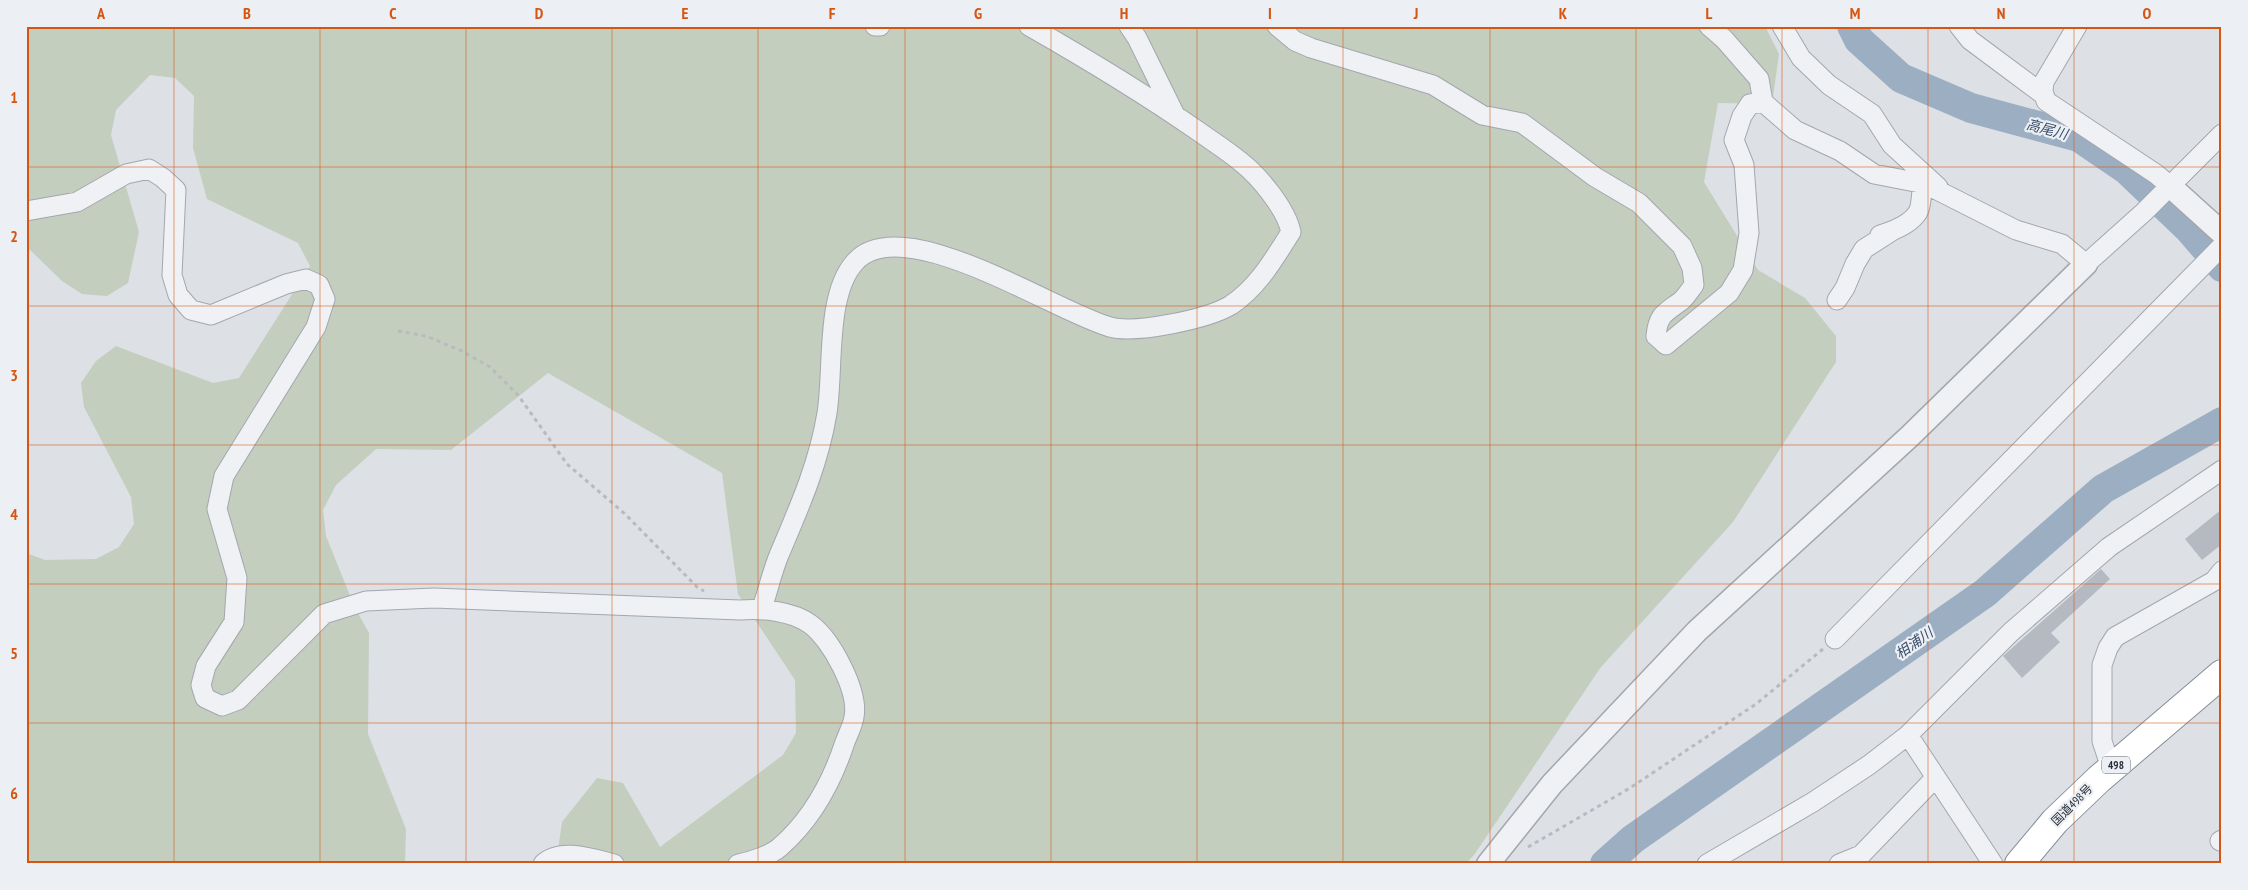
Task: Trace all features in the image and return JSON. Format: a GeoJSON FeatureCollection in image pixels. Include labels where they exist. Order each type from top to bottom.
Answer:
{"type":"FeatureCollection","features":[{"type":"Feature","properties":{"kind":"highway","name":"国道498号"},"geometry":{"type":"LineString","coordinates":[[2018,864],[2055,821],[2111,768],[2222,674]]}},
{"type":"Feature","properties":{"kind":"street"},"geometry":{"type":"LineString","coordinates":[[875,26],[880,26]]}},
{"type":"Feature","properties":{"kind":"street"},"geometry":{"type":"LineString","coordinates":[[762,608],[778,557],[802,503],[818,452],[827,412],[834,316],[841,286],[855,262],[868,252],[887,246],[914,247],[975,266],[1111,327],[1140,329],[1212,314],[1232,304],[1261,279],[1291,232],[1289,222],[1278,202],[1243,163],[1176,116],[1086,58],[1029,26]]}},
{"type":"Feature","properties":{"kind":"street"},"geometry":{"type":"LineString","coordinates":[[1129,26],[1137,38],[1176,116]]}},
{"type":"Feature","properties":{"kind":"street"},"geometry":{"type":"LineString","coordinates":[[1277,26],[1296,41],[1311,48],[1433,85],[1482,114],[1522,123],[1595,177],[1638,203],[1682,246],[1692,268],[1694,285],[1682,300],[1666,310],[1657,325],[1656,336],[1666,345],[1729,293],[1743,270],[1749,233],[1744,165],[1734,140],[1742,116],[1750,104],[1763,102]]}},
{"type":"Feature","properties":{"kind":"street"},"geometry":{"type":"LineString","coordinates":[[1709,26],[1724,39],[1759,79],[1763,102],[1795,130],[1840,151],[1874,174],[1922,184],[1944,193],[2016,230],[2062,244],[2086,264]]}},
{"type":"Feature","properties":{"kind":"street"},"geometry":{"type":"LineString","coordinates":[[1782,26],[1801,58],[1829,85],[1872,114],[1892,145],[1944,193]]}},
{"type":"Feature","properties":{"kind":"street"},"geometry":{"type":"LineString","coordinates":[[1959,26],[1970,40],[2044,95]]}},
{"type":"Feature","properties":{"kind":"street"},"geometry":{"type":"LineString","coordinates":[[1835,639],[2205,263],[2221,242],[2165,191],[2156,174],[2046,101],[2044,82],[2076,26]]}},
{"type":"Feature","properties":{"kind":"street"},"geometry":{"type":"LineString","coordinates":[[1488,864],[1552,784],[1698,631],[1910,436],[2086,264],[2144,212],[2222,134]]}},
{"type":"Feature","properties":{"kind":"street"},"geometry":{"type":"LineString","coordinates":[[26,211],[77,202],[126,174],[149,169],[176,190],[172,274],[178,295],[191,310],[211,315],[286,284],[306,279],[319,286],[325,299],[316,328],[224,476],[217,509],[237,578],[234,622],[206,666],[201,685],[206,698],[222,706],[238,700],[324,614],[366,601],[434,598],[740,610],[762,608],[810,624],[826,641],[851,684],[854,716],[825,793],[801,825],[779,848],[738,864]]}},
{"type":"Feature","properties":{"kind":"street"},"geometry":{"type":"LineString","coordinates":[[1836,300],[1846,288],[1854,264],[1864,249],[1909,222],[1919,211],[1922,184]]}},
{"type":"Feature","properties":{"kind":"street"},"geometry":{"type":"LineString","coordinates":[[1864,240],[1892,231]]}},
{"type":"Feature","properties":{"kind":"street"},"geometry":{"type":"LineString","coordinates":[[1707,864],[1813,802],[1869,765],[1908,736],[2011,632],[2108,547],[2222,470]]}},
{"type":"Feature","properties":{"kind":"street"},"geometry":{"type":"LineString","coordinates":[[2111,768],[2102,741],[2102,665],[2108,648],[2115,637],[2214,581],[2222,571]]}},
{"type":"Feature","properties":{"kind":"street"},"geometry":{"type":"LineString","coordinates":[[1908,736],[1993,864]]}},
{"type":"Feature","properties":{"kind":"street"},"geometry":{"type":"LineString","coordinates":[[1839,864],[1861,855],[1936,777]]}},
{"type":"Feature","properties":{"kind":"street"},"geometry":{"type":"LineString","coordinates":[[544,864],[556,856],[578,856],[614,864]]}},
{"type":"Feature","properties":{"kind":"path"},"geometry":{"type":"LineString","coordinates":[[398,331],[426,336],[462,351],[490,367],[518,394],[567,464],[625,514],[696,587],[705,591]]}},
{"type":"Feature","properties":{"kind":"green space"},"geometry":{"type":"Polygon","coordinates":[[[26,26],[1765,26],[1779,54],[1772,104],[1718,103],[1704,182],[1758,270],[1805,298],[1836,336],[1836,362],[1733,522],[1601,667],[1474,855],[1465,864],[556,864],[562,822],[597,778],[623,783],[660,847],[783,755],[796,733],[795,680],[738,594],[722,473],[548,373],[451,450],[376,449],[336,485],[323,510],[326,536],[355,608],[369,633],[368,734],[406,829],[405,864],[26,864],[26,553],[45,560],[96,559],[119,547],[134,524],[131,497],[84,407],[81,383],[96,361],[116,346],[213,383],[239,378],[310,266],[298,243],[207,199],[193,148],[194,96],[175,78],[150,75],[116,110],[111,135],[139,232],[128,283],[107,296],[82,294],[62,281],[26,246],[26,26]]]}},
{"type":"Feature","properties":{"kind":"building"},"geometry":{"type":"Polygon","coordinates":[[[2222,509],[2222,544],[2202,560],[2185,539],[2222,509]]]}},
{"type":"Feature","properties":{"kind":"building"},"geometry":{"type":"Polygon","coordinates":[[[2101,569],[2110,579],[2051,633],[2060,642],[2022,678],[2003,656],[2101,569]]]}},
{"type":"Feature","properties":{"kind":"waterway","name":"高尾川"},"geometry":{"type":"LineString","coordinates":[[1852,26],[1859,40],[1901,78],[1971,108],[2079,137],[2126,169],[2189,229],[2222,267]]}},
{"type":"Feature","properties":{"kind":"waterway","name":"相浦川"},"geometry":{"type":"LineString","coordinates":[[1605,864],[1633,839],[1985,593],[2103,489],[2222,422]]}}]}
